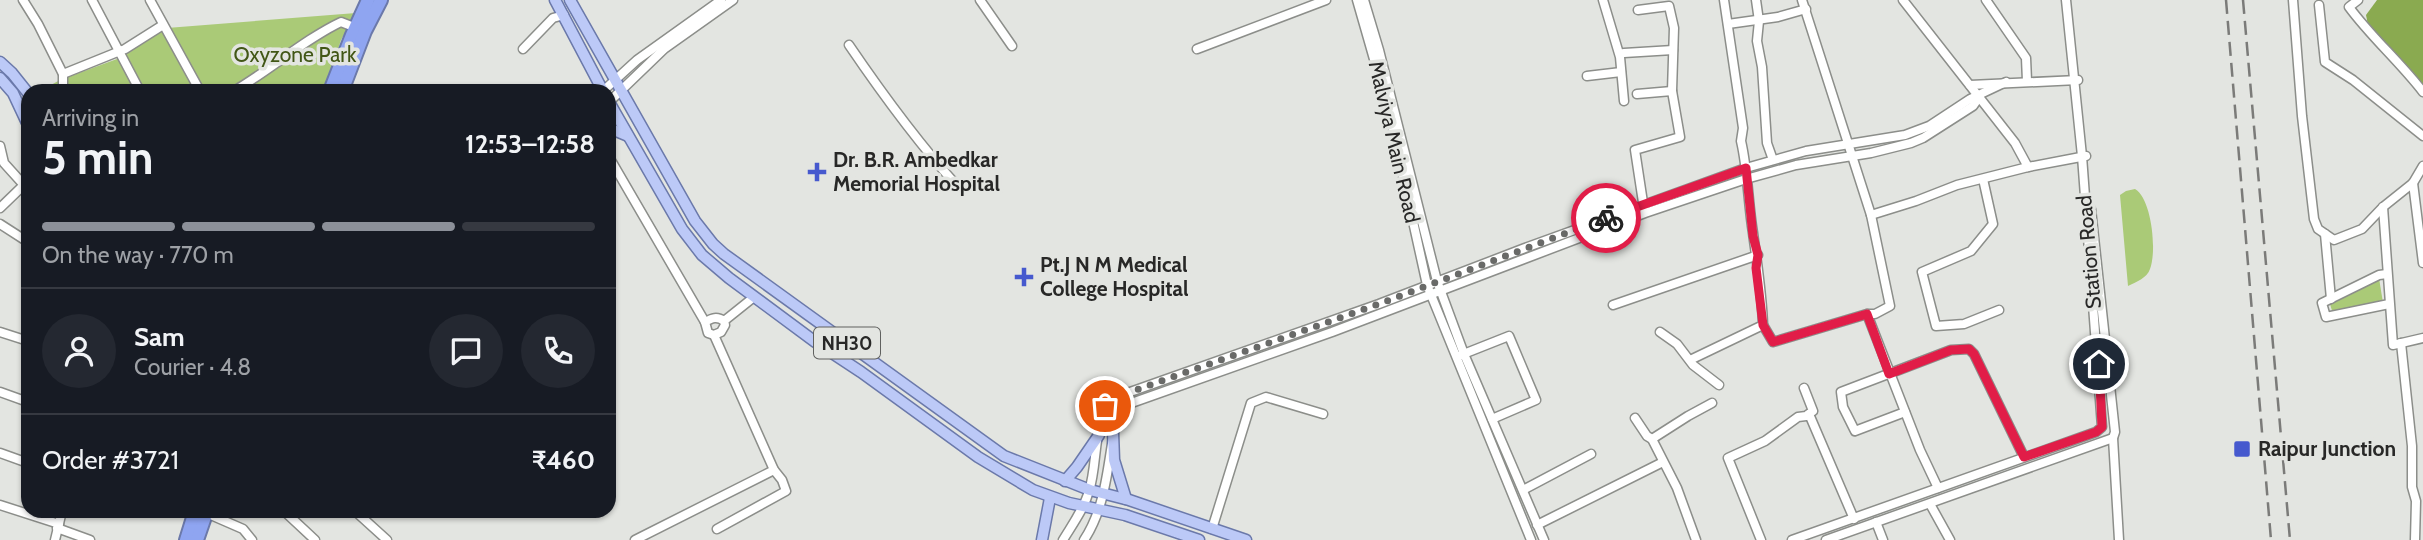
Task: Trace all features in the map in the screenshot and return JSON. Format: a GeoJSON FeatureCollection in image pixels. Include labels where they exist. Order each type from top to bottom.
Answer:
{"type":"FeatureCollection","features":[{"type":"Feature","properties":{"kind":"highway"},"geometry":{"type":"LineString","coordinates":[[344,84],[368,0]]}},
{"type":"Feature","properties":{"kind":"highway"},"geometry":{"type":"LineString","coordinates":[[333,84],[360,29],[381,0]]}},
{"type":"Feature","properties":{"kind":"highway"},"geometry":{"type":"LineString","coordinates":[[186,540],[197,518]]}},
{"type":"Feature","properties":{"kind":"highway"},"geometry":{"type":"LineString","coordinates":[[197,540],[200,518]]}},
{"type":"Feature","properties":{"kind":"main road"},"geometry":{"type":"LineString","coordinates":[[555,0],[599,84]]}},
{"type":"Feature","properties":{"kind":"main road","name":"NH30"},"geometry":{"type":"LineString","coordinates":[[570,0],[693,218],[713,244],[761,282],[1004,456],[1090,490],[1126,499],[1246,540]]}},
{"type":"Feature","properties":{"kind":"main road"},"geometry":{"type":"LineString","coordinates":[[0,62],[21,84]]}},
{"type":"Feature","properties":{"kind":"main road"},"geometry":{"type":"LineString","coordinates":[[0,78],[13,93],[21,110]]}},
{"type":"Feature","properties":{"kind":"main road","name":"NH30"},"geometry":{"type":"LineString","coordinates":[[616,114],[694,245],[754,297],[978,457],[1020,483],[1050,498],[1100,509],[1199,540]]}},
{"type":"Feature","properties":{"kind":"main road"},"geometry":{"type":"LineString","coordinates":[[616,131],[629,136]]}},
{"type":"Feature","properties":{"kind":"main road"},"geometry":{"type":"LineString","coordinates":[[1113,432],[1114,460],[1126,499]]}},
{"type":"Feature","properties":{"kind":"main road"},"geometry":{"type":"LineString","coordinates":[[1065,481],[1099,435]]}},
{"type":"Feature","properties":{"kind":"main road"},"geometry":{"type":"LineString","coordinates":[[1042,540],[1050,498]]}},
{"type":"Feature","properties":{"kind":"street"},"geometry":{"type":"LineString","coordinates":[[23,0],[63,74],[63,84]]}},
{"type":"Feature","properties":{"kind":"street"},"geometry":{"type":"LineString","coordinates":[[92,0],[136,84]]}},
{"type":"Feature","properties":{"kind":"street"},"geometry":{"type":"LineString","coordinates":[[149,0],[196,84]]}},
{"type":"Feature","properties":{"kind":"street"},"geometry":{"type":"LineString","coordinates":[[610,84],[643,55],[721,0]]}},
{"type":"Feature","properties":{"kind":"street"},"geometry":{"type":"LineString","coordinates":[[616,96],[664,50],[733,0]]}},
{"type":"Feature","properties":{"kind":"street"},"geometry":{"type":"LineString","coordinates":[[980,0],[1012,46]]}},
{"type":"Feature","properties":{"kind":"street"},"geometry":{"type":"LineString","coordinates":[[1197,49],[1326,0]]}},
{"type":"Feature","properties":{"kind":"street","name":"Malviya Main Road"},"geometry":{"type":"LineString","coordinates":[[1357,0],[1391,107],[1427,285],[1460,355]]}},
{"type":"Feature","properties":{"kind":"street"},"geometry":{"type":"LineString","coordinates":[[1364,0],[1438,286],[1494,449],[1531,540]]}},
{"type":"Feature","properties":{"kind":"street"},"geometry":{"type":"LineString","coordinates":[[1603,0],[1620,58],[1624,101]]}},
{"type":"Feature","properties":{"kind":"street"},"geometry":{"type":"LineString","coordinates":[[1724,0],[1744,128],[1741,141],[1753,236],[1758,255],[1756,268],[1763,325],[1773,342],[1867,314],[1875,314],[1890,306],[1871,215],[1802,0]]}},
{"type":"Feature","properties":{"kind":"street"},"geometry":{"type":"LineString","coordinates":[[1756,0],[1759,21],[1757,41],[1762,67],[1767,144],[1773,160]]}},
{"type":"Feature","properties":{"kind":"street"},"geometry":{"type":"LineString","coordinates":[[1903,0],[1980,96],[2015,143],[2028,167]]}},
{"type":"Feature","properties":{"kind":"street"},"geometry":{"type":"LineString","coordinates":[[1986,0],[2026,58],[2027,81]]}},
{"type":"Feature","properties":{"kind":"street"},"geometry":{"type":"LineString","coordinates":[[2066,0],[2115,432],[2113,438],[2119,540]]}},
{"type":"Feature","properties":{"kind":"street"},"geometry":{"type":"LineString","coordinates":[[2072,0],[2076,80]]}},
{"type":"Feature","properties":{"kind":"street"},"geometry":{"type":"LineString","coordinates":[[2293,0],[2302,116],[2314,219],[2318,229],[2334,240],[2362,229],[2383,207],[2413,183],[2423,166]]}},
{"type":"Feature","properties":{"kind":"street"},"geometry":{"type":"LineString","coordinates":[[2358,0],[2349,7],[2423,92]]}},
{"type":"Feature","properties":{"kind":"street"},"geometry":{"type":"LineString","coordinates":[[2319,5],[2325,62],[2353,80],[2423,136]]}},
{"type":"Feature","properties":{"kind":"street"},"geometry":{"type":"LineString","coordinates":[[1638,9],[1669,6],[1674,28],[1672,92],[1679,137],[1634,150],[1644,208]]}},
{"type":"Feature","properties":{"kind":"street"},"geometry":{"type":"LineString","coordinates":[[1728,24],[1759,21],[1806,9]]}},
{"type":"Feature","properties":{"kind":"street"},"geometry":{"type":"LineString","coordinates":[[523,49],[553,18],[564,15]]}},
{"type":"Feature","properties":{"kind":"street"},"geometry":{"type":"LineString","coordinates":[[244,84],[326,29],[341,22],[360,29]]}},
{"type":"Feature","properties":{"kind":"street"},"geometry":{"type":"LineString","coordinates":[[63,74],[119,52],[163,25]]}},
{"type":"Feature","properties":{"kind":"street"},"geometry":{"type":"LineString","coordinates":[[849,45],[881,93],[958,188]]}},
{"type":"Feature","properties":{"kind":"street"},"geometry":{"type":"LineString","coordinates":[[1624,53],[1673,50]]}},
{"type":"Feature","properties":{"kind":"street"},"geometry":{"type":"LineString","coordinates":[[1587,76],[1621,72]]}},
{"type":"Feature","properties":{"kind":"street"},"geometry":{"type":"LineString","coordinates":[[1970,85],[2076,80]]}},
{"type":"Feature","properties":{"kind":"street"},"geometry":{"type":"LineString","coordinates":[[1063,540],[1090,490],[1105,406],[1116,397],[1427,285],[1438,286],[1746,168],[1849,144],[1905,135],[1929,126],[1970,99],[2006,82]]}},
{"type":"Feature","properties":{"kind":"street"},"geometry":{"type":"LineString","coordinates":[[1637,94],[1672,92]]}},
{"type":"Feature","properties":{"kind":"street"},"geometry":{"type":"LineString","coordinates":[[1644,208],[1796,165],[1884,150],[1923,138],[1973,106],[1980,96]]}},
{"type":"Feature","properties":{"kind":"street"},"geometry":{"type":"LineString","coordinates":[[0,146],[2,162],[21,179]]}},
{"type":"Feature","properties":{"kind":"street"},"geometry":{"type":"LineString","coordinates":[[1871,215],[1957,185],[2084,156]]}},
{"type":"Feature","properties":{"kind":"street","name":"Station Road"},"geometry":{"type":"LineString","coordinates":[[1792,540],[2096,432],[2102,427],[2084,156]]}},
{"type":"Feature","properties":{"kind":"street"},"geometry":{"type":"LineString","coordinates":[[616,169],[705,322],[708,333],[714,335],[786,491],[718,529]]}},
{"type":"Feature","properties":{"kind":"street"},"geometry":{"type":"LineString","coordinates":[[1983,179],[1993,224],[1971,251],[1922,272],[1936,326],[1965,324],[1999,310]]}},
{"type":"Feature","properties":{"kind":"street"},"geometry":{"type":"LineString","coordinates":[[2413,183],[2423,263]]}},
{"type":"Feature","properties":{"kind":"street"},"geometry":{"type":"LineString","coordinates":[[0,208],[21,186]]}},
{"type":"Feature","properties":{"kind":"street"},"geometry":{"type":"LineString","coordinates":[[2383,207],[2393,345],[2423,338]]}},
{"type":"Feature","properties":{"kind":"street"},"geometry":{"type":"LineString","coordinates":[[0,224],[21,238]]}},
{"type":"Feature","properties":{"kind":"street"},"geometry":{"type":"LineString","coordinates":[[2325,234],[2331,299]]}},
{"type":"Feature","properties":{"kind":"street"},"geometry":{"type":"LineString","coordinates":[[1613,305],[1758,255]]}},
{"type":"Feature","properties":{"kind":"street"},"geometry":{"type":"LineString","coordinates":[[2387,274],[2379,275],[2322,303],[2326,317],[2389,304]]}},
{"type":"Feature","properties":{"kind":"street"},"geometry":{"type":"LineString","coordinates":[[1084,540],[1095,524],[1100,509],[1113,432],[1117,415],[1123,406],[1430,295],[1438,286]]}},
{"type":"Feature","properties":{"kind":"street"},"geometry":{"type":"LineString","coordinates":[[723,321],[754,297]]}},
{"type":"Feature","properties":{"kind":"street"},"geometry":{"type":"LineString","coordinates":[[1867,314],[1889,374],[1938,488]]}},
{"type":"Feature","properties":{"kind":"street"},"geometry":{"type":"LineString","coordinates":[[705,322],[711,318],[723,321]]}},
{"type":"Feature","properties":{"kind":"street"},"geometry":{"type":"LineString","coordinates":[[714,335],[724,329],[723,321]]}},
{"type":"Feature","properties":{"kind":"street"},"geometry":{"type":"LineString","coordinates":[[1690,360],[1763,325]]}},
{"type":"Feature","properties":{"kind":"street"},"geometry":{"type":"LineString","coordinates":[[0,332],[21,339]]}},
{"type":"Feature","properties":{"kind":"street"},"geometry":{"type":"LineString","coordinates":[[1660,332],[1678,344],[1690,360],[1719,385]]}},
{"type":"Feature","properties":{"kind":"street"},"geometry":{"type":"LineString","coordinates":[[1460,355],[1509,336],[1536,400],[1492,419]]}},
{"type":"Feature","properties":{"kind":"street"},"geometry":{"type":"LineString","coordinates":[[2400,343],[2412,446],[2412,487],[2416,501],[2415,540]]}},
{"type":"Feature","properties":{"kind":"street"},"geometry":{"type":"LineString","coordinates":[[1905,412],[1855,431],[1843,407],[1840,392],[1951,350],[1969,349],[1974,354],[2024,457]]}},
{"type":"Feature","properties":{"kind":"street"},"geometry":{"type":"LineString","coordinates":[[1460,355],[1492,419],[1544,540]]}},
{"type":"Feature","properties":{"kind":"street"},"geometry":{"type":"LineString","coordinates":[[1761,540],[1728,458],[1765,441],[1813,411],[1804,388]]}},
{"type":"Feature","properties":{"kind":"street"},"geometry":{"type":"LineString","coordinates":[[0,392],[21,400]]}},
{"type":"Feature","properties":{"kind":"street"},"geometry":{"type":"LineString","coordinates":[[1212,529],[1251,403],[1266,397],[1323,414]]}},
{"type":"Feature","properties":{"kind":"street"},"geometry":{"type":"LineString","coordinates":[[1652,439],[1712,403]]}},
{"type":"Feature","properties":{"kind":"street"},"geometry":{"type":"LineString","coordinates":[[1809,414],[1854,519]]}},
{"type":"Feature","properties":{"kind":"street"},"geometry":{"type":"LineString","coordinates":[[1635,418],[1652,439],[1677,488],[1696,540]]}},
{"type":"Feature","properties":{"kind":"street"},"geometry":{"type":"LineString","coordinates":[[1826,540],[2113,438]]}},
{"type":"Feature","properties":{"kind":"street"},"geometry":{"type":"LineString","coordinates":[[1494,449],[1503,445]]}},
{"type":"Feature","properties":{"kind":"street"},"geometry":{"type":"LineString","coordinates":[[0,453],[21,460]]}},
{"type":"Feature","properties":{"kind":"street"},"geometry":{"type":"LineString","coordinates":[[1523,490],[1591,454]]}},
{"type":"Feature","properties":{"kind":"street"},"geometry":{"type":"LineString","coordinates":[[1538,525],[1663,462]]}},
{"type":"Feature","properties":{"kind":"street"},"geometry":{"type":"LineString","coordinates":[[635,540],[774,470]]}},
{"type":"Feature","properties":{"kind":"street"},"geometry":{"type":"LineString","coordinates":[[1930,504],[1950,540]]}},
{"type":"Feature","properties":{"kind":"street"},"geometry":{"type":"LineString","coordinates":[[0,505],[21,513]]}},
{"type":"Feature","properties":{"kind":"street"},"geometry":{"type":"LineString","coordinates":[[1518,509],[1529,505]]}},
{"type":"Feature","properties":{"kind":"street"},"geometry":{"type":"LineString","coordinates":[[36,518],[90,540]]}},
{"type":"Feature","properties":{"kind":"street"},"geometry":{"type":"LineString","coordinates":[[55,540],[60,518]]}},
{"type":"Feature","properties":{"kind":"street"},"geometry":{"type":"LineString","coordinates":[[217,518],[243,529],[252,540]]}},
{"type":"Feature","properties":{"kind":"street"},"geometry":{"type":"LineString","coordinates":[[291,518],[315,540]]}},
{"type":"Feature","properties":{"kind":"street"},"geometry":{"type":"LineString","coordinates":[[363,518],[387,540]]}},
{"type":"Feature","properties":{"kind":"street"},"geometry":{"type":"LineString","coordinates":[[1876,522],[1883,540]]}},
{"type":"Feature","properties":{"kind":"green space","name":"Oxyzone Park"},"geometry":{"type":"Polygon","coordinates":[[[356,13],[341,40],[326,84],[53,84],[117,59],[167,28],[356,13]]]}},
{"type":"Feature","properties":{"kind":"green space"},"geometry":{"type":"Polygon","coordinates":[[[2135,189],[2146,203],[2152,226],[2153,250],[2149,272],[2128,286],[2120,195],[2135,189]]]}},
{"type":"Feature","properties":{"kind":"green space"},"geometry":{"type":"Polygon","coordinates":[[[2379,278],[2383,303],[2333,314],[2330,304],[2379,278]]]}},
{"type":"Feature","properties":{"kind":"shaded area"},"geometry":{"type":"Polygon","coordinates":[[[2377,0],[2423,0],[2423,84],[2369,30],[2366,15],[2377,0]]]}},
{"type":"Feature","properties":{"kind":"railway"},"geometry":{"type":"LineString","coordinates":[[2226,0],[2271,540]]}},
{"type":"Feature","properties":{"kind":"railway"},"geometry":{"type":"LineString","coordinates":[[2243,0],[2290,540]]}},
{"type":"Feature","properties":{"kind":"way so far"},"geometry":{"type":"LineString","coordinates":[[1105,406],[1116,397],[1379,304],[1606,218]]}},
{"type":"Feature","properties":{"kind":"place","name":"Dr. B.R. Ambedkar Memorial Hospital"},"geometry":{"type":"Point","coordinates":[817,172]}},
{"type":"Feature","properties":{"kind":"place","name":"Pt.J N M Medical College Hospital"},"geometry":{"type":"Point","coordinates":[1024,277]}},
{"type":"Feature","properties":{"kind":"place","name":"Raipur Junction"},"geometry":{"type":"Point","coordinates":[2242,449]}},
{"type":"Feature","properties":{"kind":"route"},"geometry":{"type":"LineString","coordinates":[[1606,218],[1746,168],[1753,236],[1758,255],[1756,268],[1763,325],[1773,342],[1867,314],[1889,374],[1965,347],[1974,354],[2024,457],[2096,432],[2102,427],[2099,364]]}}]}
